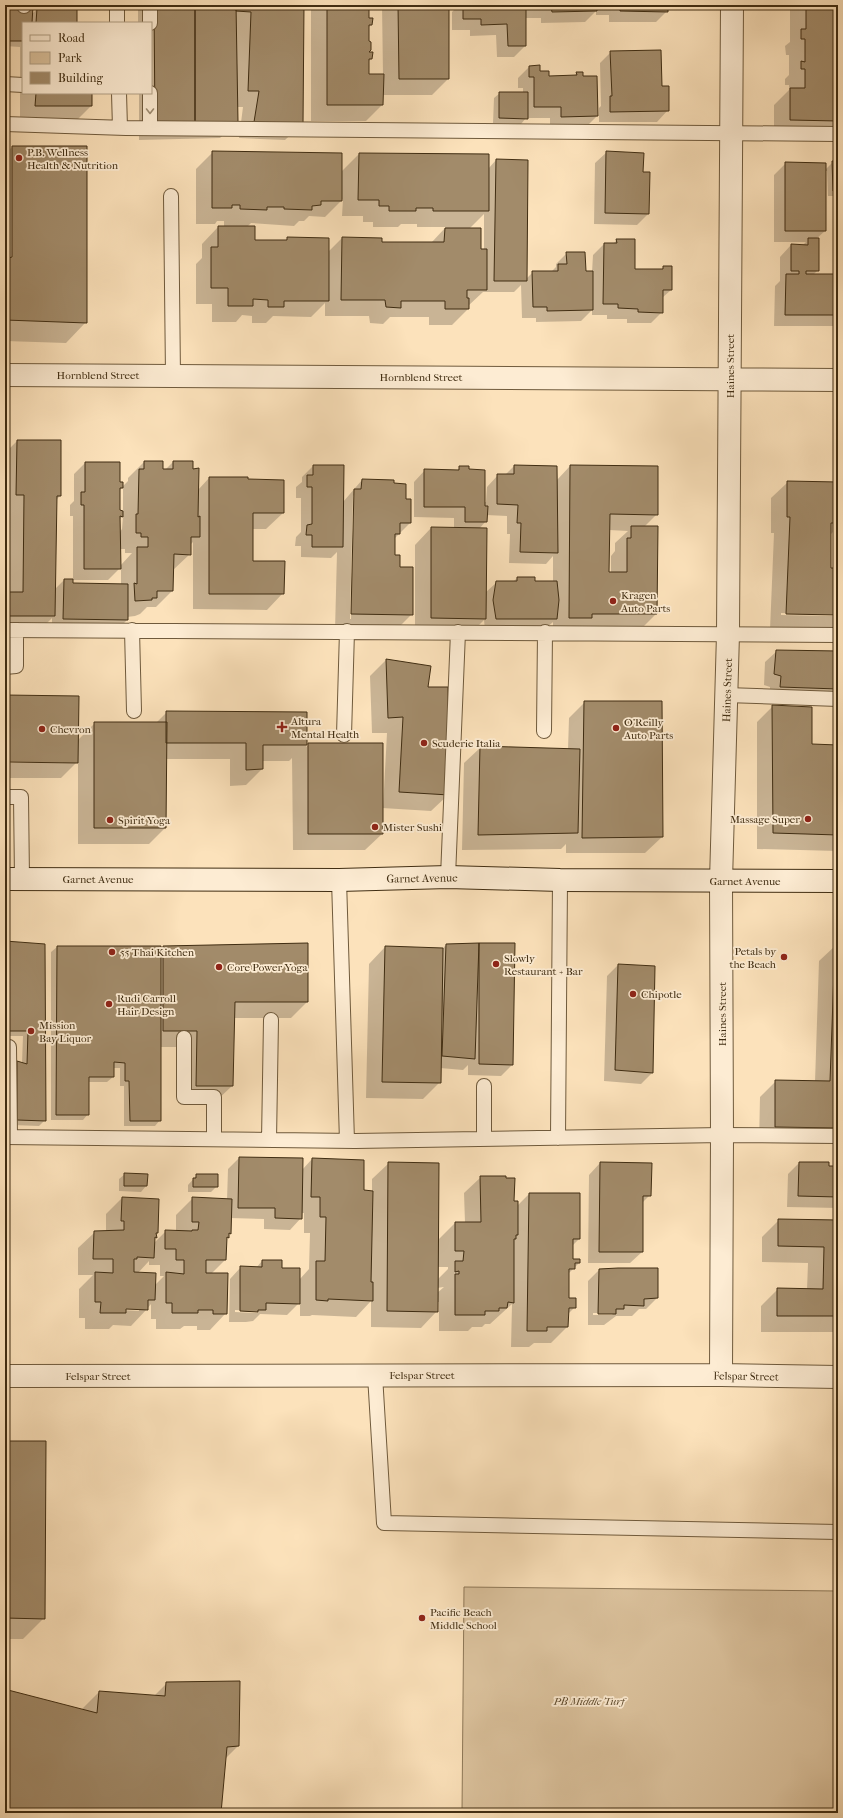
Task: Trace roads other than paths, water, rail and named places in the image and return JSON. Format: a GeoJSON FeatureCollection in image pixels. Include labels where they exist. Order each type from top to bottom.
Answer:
{"type":"FeatureCollection","features":[{"type":"Feature","properties":{"kind":"street","name":"Haines Street"},"geometry":{"type":"LineString","coordinates":[[721,1375],[721,881],[728,634],[732,5]]}},
{"type":"Feature","properties":{"kind":"street","name":"Hornblend Street"},"geometry":{"type":"LineString","coordinates":[[5,374],[838,380]]}},
{"type":"Feature","properties":{"kind":"street","name":"Garnet Avenue"},"geometry":{"type":"LineString","coordinates":[[13,879],[339,880],[448,877],[560,880],[838,881]]}},
{"type":"Feature","properties":{"kind":"street","name":"Felspar Street"},"geometry":{"type":"LineString","coordinates":[[5,1376],[721,1375],[838,1377]]}},
{"type":"Feature","properties":{"kind":"lane"},"geometry":{"type":"LineString","coordinates":[[117,5],[117,22]]}},
{"type":"Feature","properties":{"kind":"lane"},"geometry":{"type":"LineString","coordinates":[[150,5],[150,22]]}},
{"type":"Feature","properties":{"kind":"lane"},"geometry":{"type":"LineString","coordinates":[[5,84],[22,85]]}},
{"type":"Feature","properties":{"kind":"lane"},"geometry":{"type":"LineString","coordinates":[[119,94],[120,128]]}},
{"type":"Feature","properties":{"kind":"lane"},"geometry":{"type":"LineString","coordinates":[[150,94],[150,128]]}},
{"type":"Feature","properties":{"kind":"lane"},"geometry":{"type":"LineString","coordinates":[[5,124],[120,128],[838,134]]}},
{"type":"Feature","properties":{"kind":"lane"},"geometry":{"type":"LineString","coordinates":[[171,196],[173,376]]}},
{"type":"Feature","properties":{"kind":"lane"},"geometry":{"type":"LineString","coordinates":[[5,667],[16,666],[10,630],[545,632],[838,635]]}},
{"type":"Feature","properties":{"kind":"lane"},"geometry":{"type":"LineString","coordinates":[[132,630],[134,710]]}},
{"type":"Feature","properties":{"kind":"lane"},"geometry":{"type":"LineString","coordinates":[[344,735],[347,631]]}},
{"type":"Feature","properties":{"kind":"lane"},"geometry":{"type":"LineString","coordinates":[[448,877],[458,632]]}},
{"type":"Feature","properties":{"kind":"lane"},"geometry":{"type":"LineString","coordinates":[[544,731],[545,632]]}},
{"type":"Feature","properties":{"kind":"lane"},"geometry":{"type":"LineString","coordinates":[[726,695],[838,699]]}},
{"type":"Feature","properties":{"kind":"lane"},"geometry":{"type":"LineString","coordinates":[[5,797],[21,797],[13,879]]}},
{"type":"Feature","properties":{"kind":"lane"},"geometry":{"type":"LineString","coordinates":[[339,880],[346,1141]]}},
{"type":"Feature","properties":{"kind":"lane"},"geometry":{"type":"LineString","coordinates":[[558,1138],[560,880]]}},
{"type":"Feature","properties":{"kind":"lane"},"geometry":{"type":"LineString","coordinates":[[269,1140],[271,1020]]}},
{"type":"Feature","properties":{"kind":"lane"},"geometry":{"type":"LineString","coordinates":[[184,1038],[184,1097],[214,1098],[214,1139]]}},
{"type":"Feature","properties":{"kind":"lane"},"geometry":{"type":"LineString","coordinates":[[9,1047],[7,1137],[346,1141],[722,1135],[838,1136]]}},
{"type":"Feature","properties":{"kind":"lane"},"geometry":{"type":"LineString","coordinates":[[484,1086],[484,1139]]}},
{"type":"Feature","properties":{"kind":"lane"},"geometry":{"type":"LineString","coordinates":[[375,1375],[384,1523],[838,1532]]}},
{"type":"Feature","properties":{"kind":"place","name":"P.B. Wellness Health & Nutrition"},"geometry":{"type":"Point","coordinates":[19,158]}},
{"type":"Feature","properties":{"kind":"place","name":"Kragen Auto Parts"},"geometry":{"type":"Point","coordinates":[613,601]}},
{"type":"Feature","properties":{"kind":"place","name":"Altura Mental Health"},"geometry":{"type":"Point","coordinates":[282,727]}},
{"type":"Feature","properties":{"kind":"place","name":"O'Reilly Auto Parts"},"geometry":{"type":"Point","coordinates":[616,728]}},
{"type":"Feature","properties":{"kind":"place","name":"Chevron"},"geometry":{"type":"Point","coordinates":[42,729]}},
{"type":"Feature","properties":{"kind":"place","name":"Scuderie Italia"},"geometry":{"type":"Point","coordinates":[424,743]}},
{"type":"Feature","properties":{"kind":"place","name":"Massage Super"},"geometry":{"type":"Point","coordinates":[808,819]}},
{"type":"Feature","properties":{"kind":"place","name":"Spirit Yoga"},"geometry":{"type":"Point","coordinates":[110,820]}},
{"type":"Feature","properties":{"kind":"place","name":"Mister Sushi"},"geometry":{"type":"Point","coordinates":[375,827]}},
{"type":"Feature","properties":{"kind":"place","name":"55 Thai Kitchen"},"geometry":{"type":"Point","coordinates":[112,952]}},
{"type":"Feature","properties":{"kind":"place","name":"Petals by the Beach"},"geometry":{"type":"Point","coordinates":[784,957]}},
{"type":"Feature","properties":{"kind":"place","name":"Slowly Restaurant + Bar"},"geometry":{"type":"Point","coordinates":[496,964]}},
{"type":"Feature","properties":{"kind":"place","name":"Core Power Yoga"},"geometry":{"type":"Point","coordinates":[219,967]}},
{"type":"Feature","properties":{"kind":"place","name":"Chipotle"},"geometry":{"type":"Point","coordinates":[633,994]}},
{"type":"Feature","properties":{"kind":"place","name":"Rudi Carroll Hair Design"},"geometry":{"type":"Point","coordinates":[109,1004]}},
{"type":"Feature","properties":{"kind":"place","name":"Mission Bay Liquor"},"geometry":{"type":"Point","coordinates":[31,1031]}},
{"type":"Feature","properties":{"kind":"place","name":"Pacific Beach Middle School"},"geometry":{"type":"Point","coordinates":[422,1618]}},
{"type":"Feature","properties":{"kind":"park label","name":"PB Middle Turf"},"geometry":{"type":"Point","coordinates":[589,1701]}}]}
